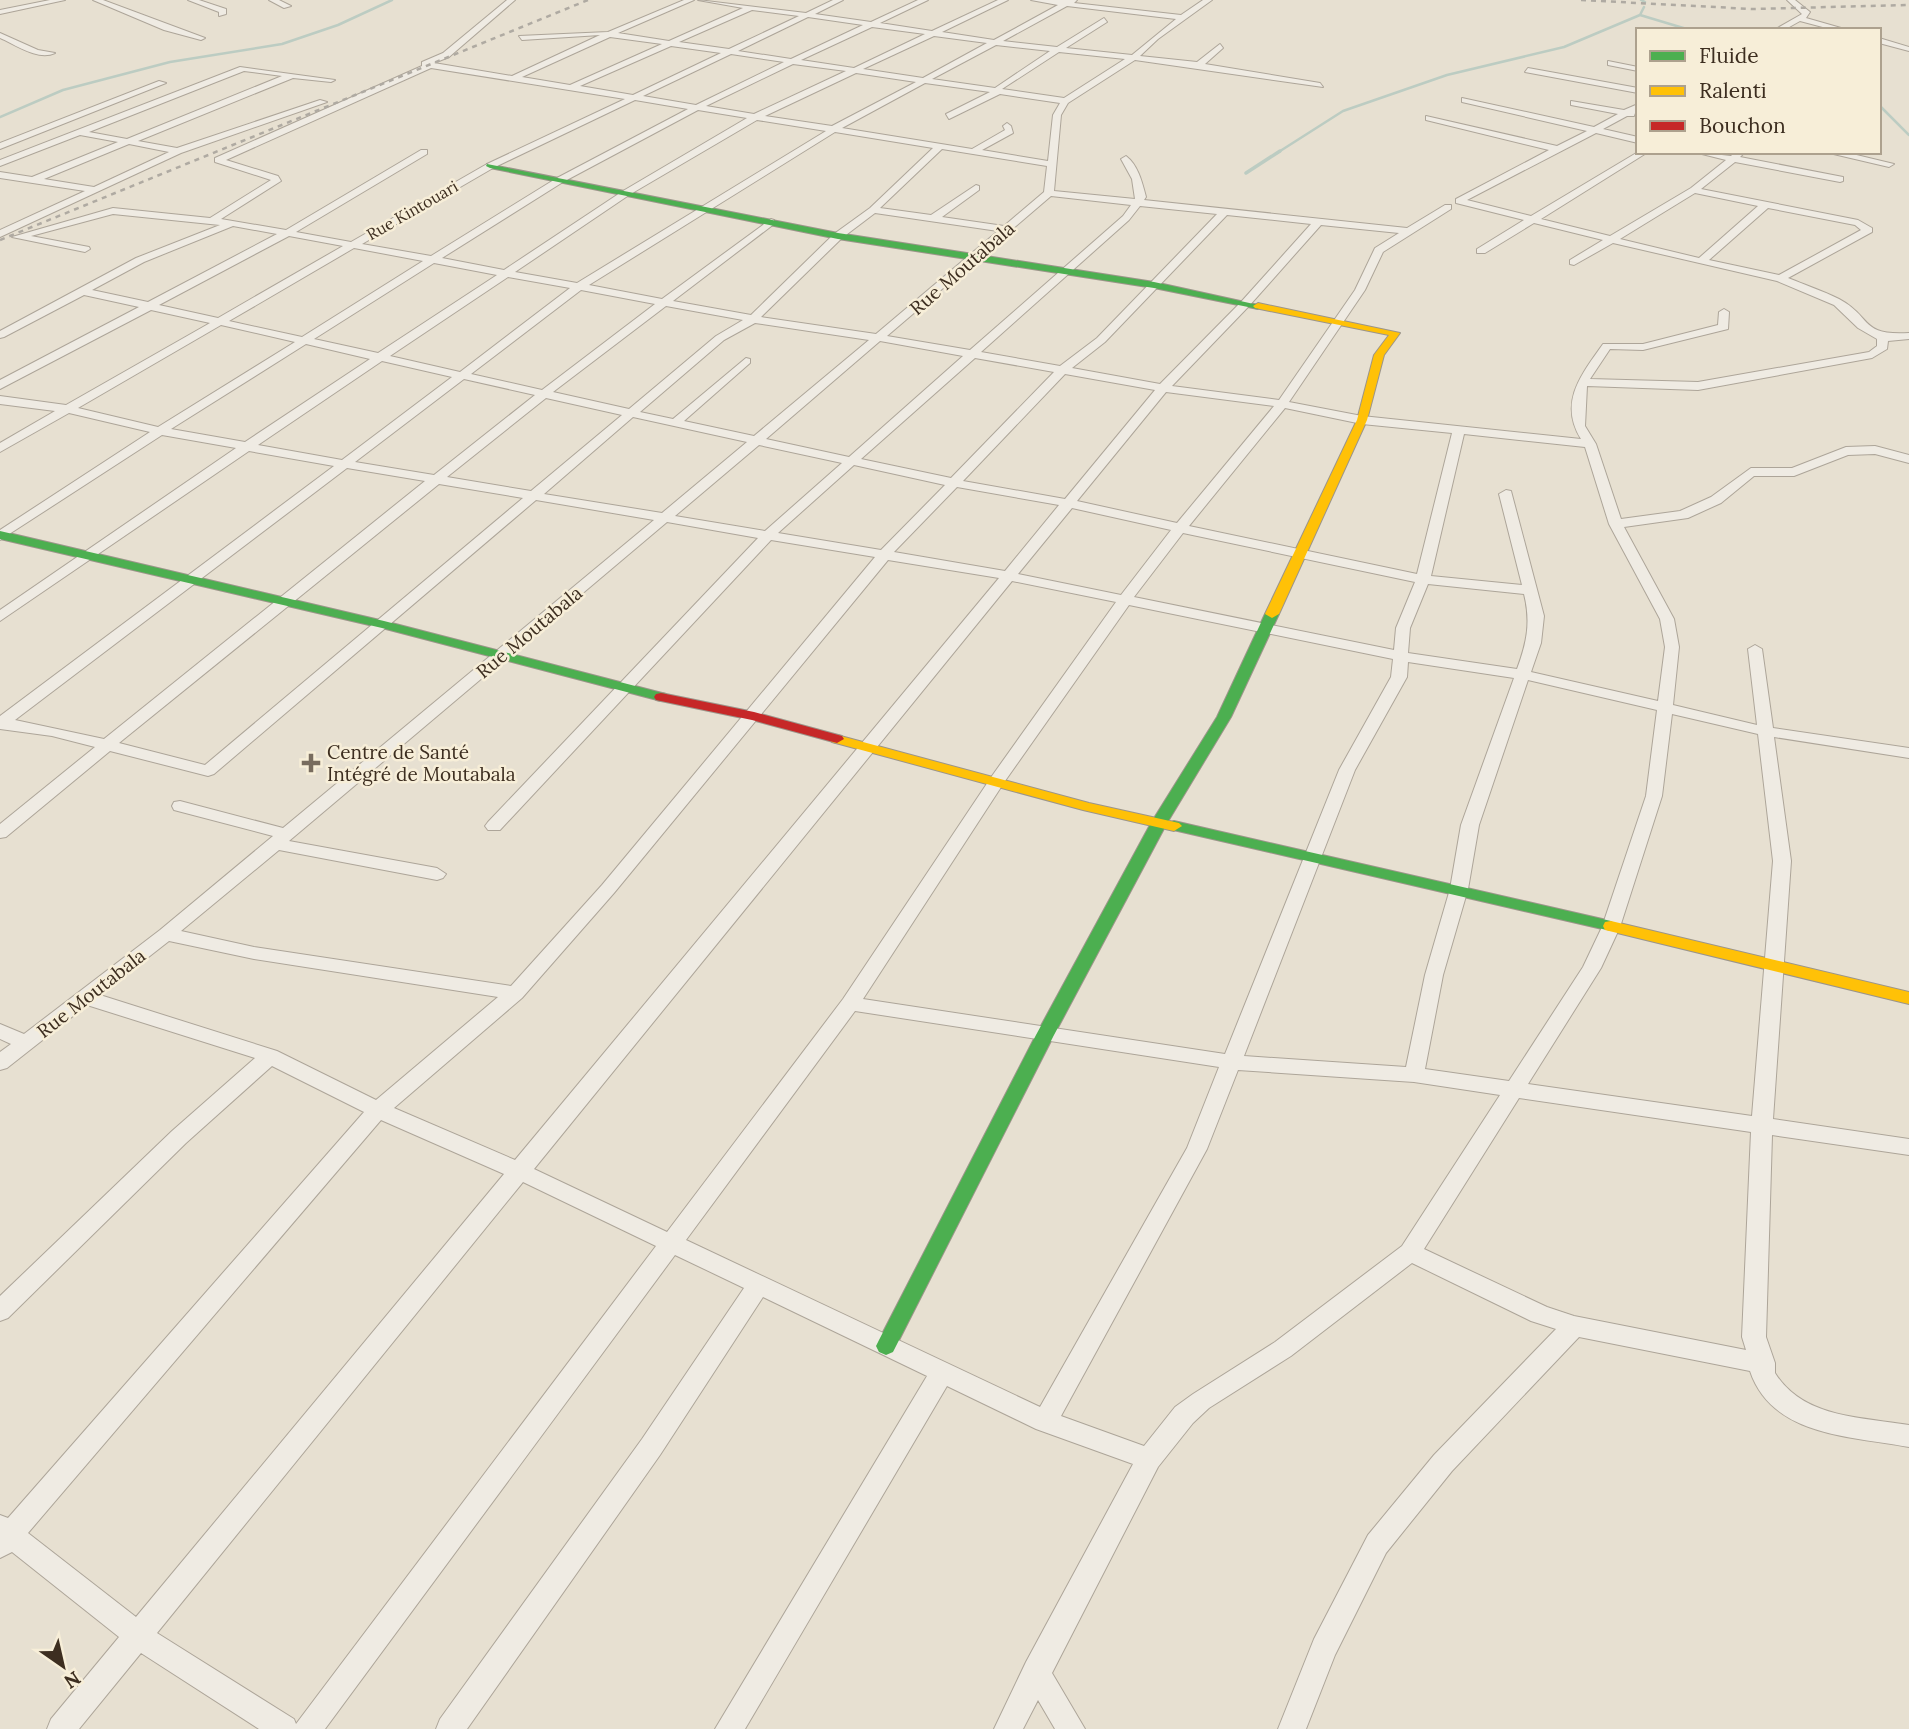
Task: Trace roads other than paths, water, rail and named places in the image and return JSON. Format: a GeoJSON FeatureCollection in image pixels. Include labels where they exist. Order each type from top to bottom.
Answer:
{"type":"FeatureCollection","features":[{"type":"Feature","properties":{"kind":"street"},"geometry":{"type":"LineString","coordinates":[[11,0],[26,7]]}},
{"type":"Feature","properties":{"kind":"street"},"geometry":{"type":"LineString","coordinates":[[0,12],[61,0]]}},
{"type":"Feature","properties":{"kind":"street"},"geometry":{"type":"LineString","coordinates":[[97,0],[167,28],[201,38]]}},
{"type":"Feature","properties":{"kind":"street"},"geometry":{"type":"LineString","coordinates":[[192,0],[220,9],[222,14]]}},
{"type":"Feature","properties":{"kind":"street"},"geometry":{"type":"LineString","coordinates":[[273,0],[287,6]]}},
{"type":"Feature","properties":{"kind":"street"},"geometry":{"type":"LineString","coordinates":[[0,234],[178,151],[364,89],[431,62],[471,36],[511,0]]}},
{"type":"Feature","properties":{"kind":"street"},"geometry":{"type":"LineString","coordinates":[[512,79],[608,34],[690,0]]}},
{"type":"Feature","properties":{"kind":"street"},"geometry":{"type":"LineString","coordinates":[[702,0],[994,42],[1199,65],[1320,85]]}},
{"type":"Feature","properties":{"kind":"street"},"geometry":{"type":"LineString","coordinates":[[570,88],[665,43],[769,0]]}},
{"type":"Feature","properties":{"kind":"street","name":"Rue Kintouari"},"geometry":{"type":"LineString","coordinates":[[0,448],[490,166],[635,99],[806,13],[839,0]]}},
{"type":"Feature","properties":{"kind":"street"},"geometry":{"type":"LineString","coordinates":[[0,535],[160,431],[560,180],[696,108],[924,0]]}},
{"type":"Feature","properties":{"kind":"street"},"geometry":{"type":"LineString","coordinates":[[0,617],[247,446],[626,193],[757,116],[1004,0]]}},
{"type":"Feature","properties":{"kind":"street"},"geometry":{"type":"LineString","coordinates":[[1035,0],[1184,18]]}},
{"type":"Feature","properties":{"kind":"street"},"geometry":{"type":"LineString","coordinates":[[1119,11],[1135,0]]}},
{"type":"Feature","properties":{"kind":"street"},"geometry":{"type":"LineString","coordinates":[[1208,0],[1134,57],[1065,101],[1057,115],[1049,192],[1405,231]]}},
{"type":"Feature","properties":{"kind":"street"},"geometry":{"type":"LineString","coordinates":[[1782,28],[1807,14],[1791,0]]}},
{"type":"Feature","properties":{"kind":"street"},"geometry":{"type":"LineString","coordinates":[[0,724],[579,287],[836,128],[1069,2]]}},
{"type":"Feature","properties":{"kind":"street"},"geometry":{"type":"LineString","coordinates":[[1799,18],[1836,28]]}},
{"type":"Feature","properties":{"kind":"street"},"geometry":{"type":"LineString","coordinates":[[949,116],[997,92],[1000,86],[1104,20]]}},
{"type":"Feature","properties":{"kind":"street"},"geometry":{"type":"LineString","coordinates":[[522,38],[608,34],[919,82],[1065,101]]}},
{"type":"Feature","properties":{"kind":"street"},"geometry":{"type":"LineString","coordinates":[[0,35],[36,52],[51,53]]}},
{"type":"Feature","properties":{"kind":"street"},"geometry":{"type":"LineString","coordinates":[[1881,41],[1909,49]]}},
{"type":"Feature","properties":{"kind":"street"},"geometry":{"type":"LineString","coordinates":[[1199,65],[1220,46]]}},
{"type":"Feature","properties":{"kind":"street"},"geometry":{"type":"LineString","coordinates":[[1611,63],[1636,69]]}},
{"type":"Feature","properties":{"kind":"street"},"geometry":{"type":"LineString","coordinates":[[212,221],[276,181],[275,178],[218,160],[430,65],[1052,164]]}},
{"type":"Feature","properties":{"kind":"street"},"geometry":{"type":"LineString","coordinates":[[0,163],[243,69],[331,80]]}},
{"type":"Feature","properties":{"kind":"street"},"geometry":{"type":"LineString","coordinates":[[1528,70],[1636,91]]}},
{"type":"Feature","properties":{"kind":"street"},"geometry":{"type":"LineString","coordinates":[[35,179],[292,75]]}},
{"type":"Feature","properties":{"kind":"street"},"geometry":{"type":"LineString","coordinates":[[0,146],[162,83]]}},
{"type":"Feature","properties":{"kind":"street"},"geometry":{"type":"LineString","coordinates":[[1465,100],[1636,140]]}},
{"type":"Feature","properties":{"kind":"street"},"geometry":{"type":"LineString","coordinates":[[1574,103],[1636,116]]}},
{"type":"Feature","properties":{"kind":"street"},"geometry":{"type":"LineString","coordinates":[[1636,107],[1594,132],[1556,149],[1459,201],[1701,262],[1780,278],[1839,303],[1863,326],[1882,338],[1909,336]]}},
{"type":"Feature","properties":{"kind":"street"},"geometry":{"type":"LineString","coordinates":[[1429,118],[1556,149]]}},
{"type":"Feature","properties":{"kind":"street"},"geometry":{"type":"LineString","coordinates":[[976,150],[1010,131],[1007,126]]}},
{"type":"Feature","properties":{"kind":"street"},"geometry":{"type":"LineString","coordinates":[[49,127],[178,151]]}},
{"type":"Feature","properties":{"kind":"street"},"geometry":{"type":"LineString","coordinates":[[0,724],[110,745],[208,771],[720,338],[753,319],[838,236],[873,210],[940,146]]}},
{"type":"Feature","properties":{"kind":"street"},"geometry":{"type":"LineString","coordinates":[[0,385],[289,232],[424,152]]}},
{"type":"Feature","properties":{"kind":"street"},"geometry":{"type":"LineString","coordinates":[[1481,251],[1641,154]]}},
{"type":"Feature","properties":{"kind":"street"},"geometry":{"type":"LineString","coordinates":[[1718,154],[1738,156],[1840,180]]}},
{"type":"Feature","properties":{"kind":"street"},"geometry":{"type":"LineString","coordinates":[[1839,154],[1889,164]]}},
{"type":"Feature","properties":{"kind":"street"},"geometry":{"type":"LineString","coordinates":[[1574,262],[1615,240],[1694,190],[1738,156]]}},
{"type":"Feature","properties":{"kind":"street"},"geometry":{"type":"LineString","coordinates":[[1126,159],[1137,179],[1141,201]]}},
{"type":"Feature","properties":{"kind":"street"},"geometry":{"type":"LineString","coordinates":[[490,166],[838,236],[972,259],[1154,285],[1395,333],[1379,355],[1362,420],[1224,717],[1159,824],[1045,1035],[886,1346]]}},
{"type":"Feature","properties":{"kind":"street"},"geometry":{"type":"LineString","coordinates":[[0,175],[92,189]]}},
{"type":"Feature","properties":{"kind":"street"},"geometry":{"type":"LineString","coordinates":[[932,219],[976,188]]}},
{"type":"Feature","properties":{"kind":"street"},"geometry":{"type":"LineString","coordinates":[[1694,190],[1858,223],[1868,230],[1780,278]]}},
{"type":"Feature","properties":{"kind":"street","name":"Rue Moutabala"},"geometry":{"type":"LineString","coordinates":[[0,1063],[166,934],[881,338],[1049,192]]}},
{"type":"Feature","properties":{"kind":"street"},"geometry":{"type":"LineString","coordinates":[[494,826],[769,534],[849,460],[1068,271],[1141,201]]}},
{"type":"Feature","properties":{"kind":"street"},"geometry":{"type":"LineString","coordinates":[[1701,262],[1766,204]]}},
{"type":"Feature","properties":{"kind":"street"},"geometry":{"type":"LineString","coordinates":[[307,1729],[850,1004],[998,780],[1126,598],[1178,528],[1282,404],[1339,323],[1360,290],[1379,250],[1405,231],[1448,207]]}},
{"type":"Feature","properties":{"kind":"street"},"geometry":{"type":"LineString","coordinates":[[873,210],[1007,229]]}},
{"type":"Feature","properties":{"kind":"street"},"geometry":{"type":"LineString","coordinates":[[85,250],[17,237],[113,211],[233,223],[753,319],[881,338],[1163,388],[1282,404],[1362,420],[1590,444]]}},
{"type":"Feature","properties":{"kind":"street"},"geometry":{"type":"LineString","coordinates":[[284,1729],[140,1637],[4,1536],[378,1110],[515,993],[754,716],[887,553],[1063,370],[1101,340],[1225,211]]}},
{"type":"Feature","properties":{"kind":"street"},"geometry":{"type":"LineString","coordinates":[[0,833],[281,602],[545,393],[668,303],[771,222]]}},
{"type":"Feature","properties":{"kind":"street"},"geometry":{"type":"LineString","coordinates":[[61,1729],[140,1637],[1163,388],[1245,304],[1318,222]]}},
{"type":"Feature","properties":{"kind":"street"},"geometry":{"type":"LineString","coordinates":[[0,335],[140,260],[233,223]]}},
{"type":"Feature","properties":{"kind":"street"},"geometry":{"type":"LineString","coordinates":[[82,291],[221,321],[301,342],[758,441],[954,483],[1068,503],[1301,555],[1423,579],[1529,590]]}},
{"type":"Feature","properties":{"kind":"street"},"geometry":{"type":"LineString","coordinates":[[1008,1729],[1149,1459],[1184,1415],[1201,1401],[1283,1349],[1410,1252],[1516,1091],[1592,968],[1611,927],[1620,890],[1654,796],[1672,648],[1667,619],[1616,524],[1590,444],[1579,426],[1579,393],[1582,382],[1607,346],[1643,347],[1724,327],[1724,312]]}},
{"type":"Feature","properties":{"kind":"street"},"geometry":{"type":"LineString","coordinates":[[1582,382],[1698,386],[1872,355],[1883,347],[1882,338]]}},
{"type":"Feature","properties":{"kind":"street"},"geometry":{"type":"LineString","coordinates":[[675,423],[746,361]]}},
{"type":"Feature","properties":{"kind":"street"},"geometry":{"type":"LineString","coordinates":[[0,400],[67,409],[160,431],[346,464],[887,553],[1126,598],[1401,656],[1525,675],[1764,731],[1909,753]]}},
{"type":"Feature","properties":{"kind":"street"},"geometry":{"type":"LineString","coordinates":[[1045,1421],[1197,1149],[1347,770],[1399,677],[1403,628],[1423,579],[1459,429]]}},
{"type":"Feature","properties":{"kind":"street"},"geometry":{"type":"LineString","coordinates":[[1616,524],[1683,515],[1716,500],[1751,472],[1794,472],[1846,452],[1875,450],[1909,459]]}},
{"type":"Feature","properties":{"kind":"street"},"geometry":{"type":"LineString","coordinates":[[1414,1075],[1434,975],[1459,889],[1470,825],[1490,763],[1525,675],[1534,643],[1537,615],[1506,494]]}},
{"type":"Feature","properties":{"kind":"street"},"geometry":{"type":"LineString","coordinates":[[0,535],[383,625],[624,689],[754,716],[1159,824],[1459,889],[1611,927],[1774,963],[1909,998]]}},
{"type":"Feature","properties":{"kind":"street"},"geometry":{"type":"LineString","coordinates":[[1755,649],[1782,861],[1762,1124],[1754,1337],[1763,1363],[1763,1374],[1783,1400],[1798,1412],[1810,1418],[1909,1436]]}},
{"type":"Feature","properties":{"kind":"street"},"geometry":{"type":"LineString","coordinates":[[180,806],[278,838],[437,874]]}},
{"type":"Feature","properties":{"kind":"street"},"geometry":{"type":"LineString","coordinates":[[166,934],[254,953],[515,993]]}},
{"type":"Feature","properties":{"kind":"street"},"geometry":{"type":"LineString","coordinates":[[87,998],[271,1056],[378,1110],[521,1172],[1045,1421],[1149,1459]]}},
{"type":"Feature","properties":{"kind":"street"},"geometry":{"type":"LineString","coordinates":[[850,1004],[1232,1062],[1414,1075],[1909,1147]]}},
{"type":"Feature","properties":{"kind":"street"},"geometry":{"type":"LineString","coordinates":[[0,1031],[26,1043]]}},
{"type":"Feature","properties":{"kind":"street"},"geometry":{"type":"LineString","coordinates":[[0,1311],[179,1137],[271,1056]]}},
{"type":"Feature","properties":{"kind":"street"},"geometry":{"type":"LineString","coordinates":[[1410,1252],[1539,1314],[1574,1326],[1763,1363]]}},
{"type":"Feature","properties":{"kind":"street"},"geometry":{"type":"LineString","coordinates":[[450,1729],[652,1447],[758,1286]]}},
{"type":"Feature","properties":{"kind":"street"},"geometry":{"type":"LineString","coordinates":[[1292,1729],[1324,1648],[1377,1544],[1443,1463],[1574,1326]]}},
{"type":"Feature","properties":{"kind":"street"},"geometry":{"type":"LineString","coordinates":[[729,1729],[942,1372]]}},
{"type":"Feature","properties":{"kind":"street"},"geometry":{"type":"LineString","coordinates":[[1036,1672],[1071,1729]]}},
{"type":"Feature","properties":{"kind":"waterway"},"geometry":{"type":"LineString","coordinates":[[0,117],[63,90],[170,62],[282,44],[338,25],[392,0]]}},
{"type":"Feature","properties":{"kind":"waterway"},"geometry":{"type":"LineString","coordinates":[[1641,0],[1645,2]]}},
{"type":"Feature","properties":{"kind":"waterway"},"geometry":{"type":"LineString","coordinates":[[1640,15],[1644,7]]}},
{"type":"Feature","properties":{"kind":"waterway"},"geometry":{"type":"LineString","coordinates":[[1277,153],[1343,111],[1447,75],[1564,47],[1640,15]]}},
{"type":"Feature","properties":{"kind":"waterway"},"geometry":{"type":"LineString","coordinates":[[1640,15],[1683,28]]}},
{"type":"Feature","properties":{"kind":"waterway"},"geometry":{"type":"LineString","coordinates":[[1881,107],[1909,135]]}},
{"type":"Feature","properties":{"kind":"waterway"},"geometry":{"type":"LineString","coordinates":[[1246,173],[1280,151]]}},
{"type":"Feature","properties":{"kind":"railway"},"geometry":{"type":"LineString","coordinates":[[0,240],[588,0]]}},
{"type":"Feature","properties":{"kind":"railway"},"geometry":{"type":"LineString","coordinates":[[1581,0],[1752,9],[1909,5]]}},
{"type":"Feature","properties":{"kind":"place","name":"Centre de Santé Intégré de Moutabala"},"geometry":{"type":"Point","coordinates":[311,763]}}]}
